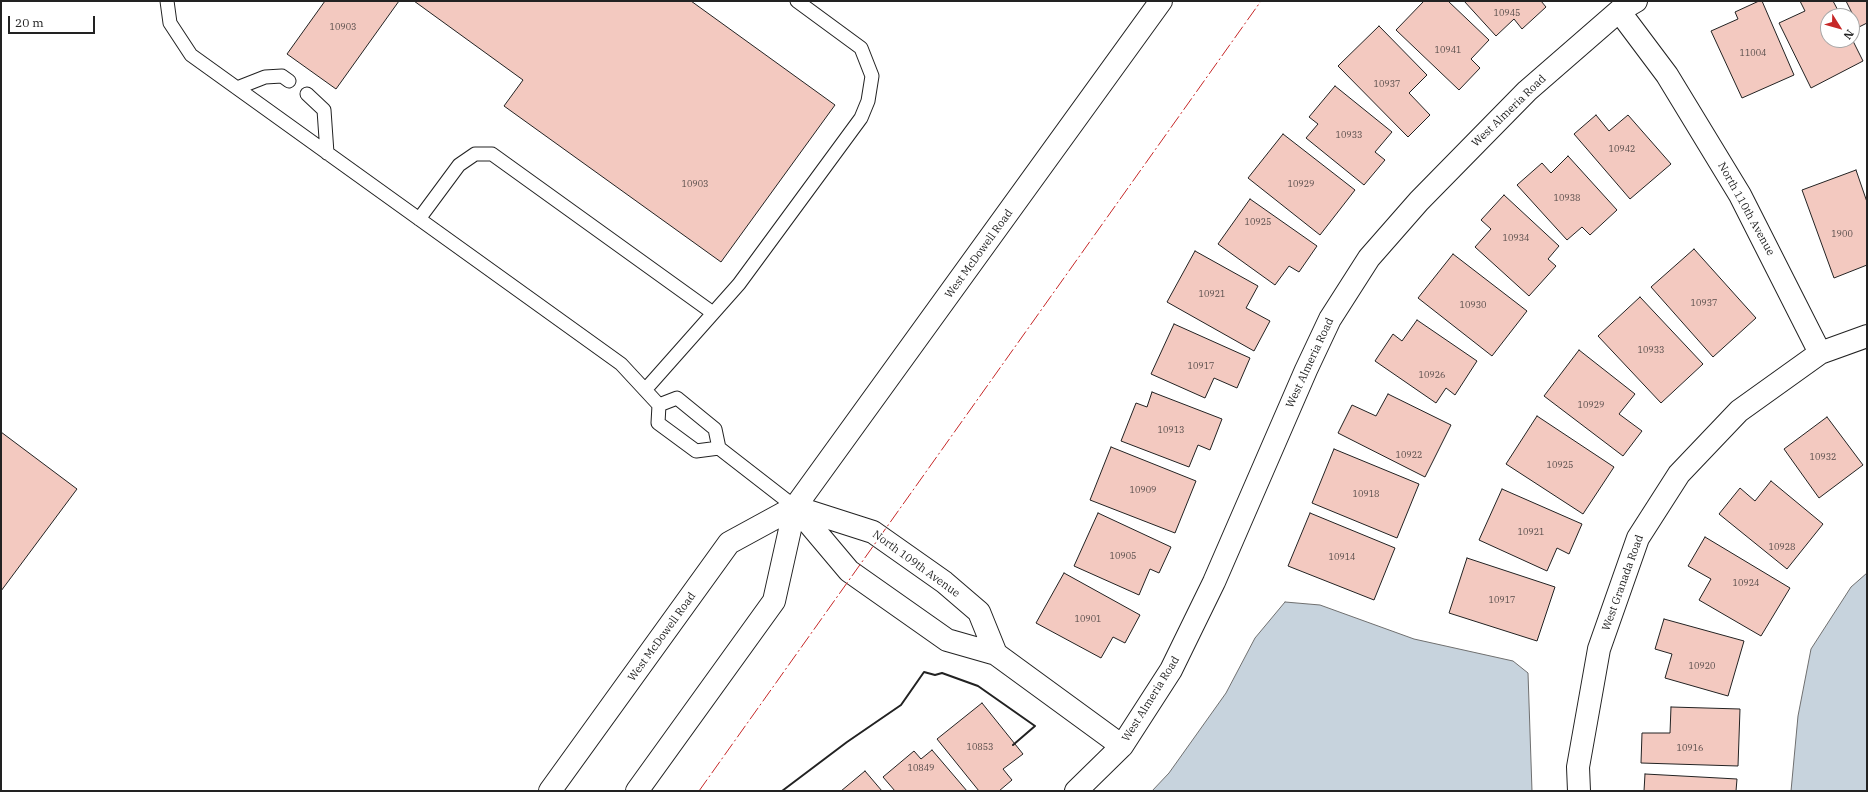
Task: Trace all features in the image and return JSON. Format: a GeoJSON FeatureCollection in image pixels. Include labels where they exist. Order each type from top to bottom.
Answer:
{"type":"FeatureCollection","features":[{"type":"Feature","properties":{"kind":"street","name":"West McDowell Road"},"geometry":{"type":"LineString","coordinates":[[637,791],[774,601],[795,507],[1161,1]]}},
{"type":"Feature","properties":{"kind":"street","name":"North 110th Avenue"},"geometry":{"type":"LineString","coordinates":[[1627,6],[1740,195],[1820,353]]}},
{"type":"Feature","properties":{"kind":"street","name":"West Almeria Road"},"geometry":{"type":"LineString","coordinates":[[1076,791],[1122,746],[1171,670],[1214,582],[1330,319],[1369,258],[1419,201],[1526,91],[1627,6]]}},
{"type":"Feature","properties":{"kind":"street"},"geometry":{"type":"LineString","coordinates":[[1820,353],[1867,336]]}},
{"type":"Feature","properties":{"kind":"street","name":"West Granada Road"},"geometry":{"type":"LineString","coordinates":[[1579,791],[1578,767],[1599,649],[1638,538],[1679,474],[1739,411],[1820,353]]}},
{"type":"Feature","properties":{"kind":"street","name":"West McDowell Road"},"geometry":{"type":"LineString","coordinates":[[550,791],[730,543],[795,507]]}},
{"type":"Feature","properties":{"kind":"street","name":"North 109th Avenue"},"geometry":{"type":"LineString","coordinates":[[795,507],[873,532],[944,582],[980,612],[996,654]]}},
{"type":"Feature","properties":{"kind":"street"},"geometry":{"type":"LineString","coordinates":[[795,507],[849,571],[947,640],[996,654],[1122,746]]}},
{"type":"Feature","properties":{"kind":"lane"},"geometry":{"type":"LineString","coordinates":[[167,1],[170,23],[191,55],[621,364],[659,405],[658,423],[696,451],[718,448]]}},
{"type":"Feature","properties":{"kind":"lane"},"geometry":{"type":"LineString","coordinates":[[645,390],[739,284],[861,118],[868,102],[872,76],[861,48],[797,1]]}},
{"type":"Feature","properties":{"kind":"lane"},"geometry":{"type":"LineString","coordinates":[[237,88],[265,77],[282,76],[289,81]]}},
{"type":"Feature","properties":{"kind":"lane"},"geometry":{"type":"LineString","coordinates":[[307,94],[324,110],[327,153]]}},
{"type":"Feature","properties":{"kind":"lane"},"geometry":{"type":"LineString","coordinates":[[419,219],[459,165],[475,154],[492,154],[713,313]]}},
{"type":"Feature","properties":{"kind":"lane"},"geometry":{"type":"LineString","coordinates":[[659,405],[677,398],[715,430],[718,448],[795,507]]}},
{"type":"Feature","properties":{"kind":"shaded area"},"geometry":{"type":"Polygon","coordinates":[[[1867,573],[1867,791],[1791,791],[1798,716],[1811,649],[1851,587],[1867,573]]]}},
{"type":"Feature","properties":{"kind":"shaded area"},"geometry":{"type":"Polygon","coordinates":[[[1285,602],[1320,605],[1414,639],[1513,661],[1528,673],[1532,791],[1152,791],[1169,773],[1226,693],[1255,638],[1285,602]]]}},
{"type":"Feature","properties":{"kind":"building"},"geometry":{"type":"Polygon","coordinates":[[[325,1],[399,1],[336,89],[287,54],[325,1]]]}},
{"type":"Feature","properties":{"kind":"building"},"geometry":{"type":"Polygon","coordinates":[[[414,1],[691,1],[835,105],[721,262],[504,106],[523,80],[414,1]]]}},
{"type":"Feature","properties":{"kind":"building"},"geometry":{"type":"Polygon","coordinates":[[[1424,1],[1448,1],[1489,40],[1471,59],[1480,68],[1459,90],[1396,30],[1424,1]]]}},
{"type":"Feature","properties":{"kind":"building"},"geometry":{"type":"Polygon","coordinates":[[[1464,1],[1541,1],[1546,7],[1522,29],[1514,19],[1496,36],[1464,1]]]}},
{"type":"Feature","properties":{"kind":"building"},"geometry":{"type":"Polygon","coordinates":[[[1762,1],[1794,75],[1742,98],[1711,31],[1738,19],[1735,12],[1762,1]]]}},
{"type":"Feature","properties":{"kind":"building"},"geometry":{"type":"Polygon","coordinates":[[[1800,1],[1833,1],[1837,8],[1820,8],[1820,48],[1856,48],[1863,61],[1811,88],[1779,23],[1805,11],[1800,1]]]}},
{"type":"Feature","properties":{"kind":"building"},"geometry":{"type":"Polygon","coordinates":[[[1846,1],[1867,1],[1867,23],[1860,26],[1860,8],[1850,8],[1846,1]]]}},
{"type":"Feature","properties":{"kind":"building"},"geometry":{"type":"Polygon","coordinates":[[[1379,26],[1427,75],[1409,93],[1430,115],[1408,137],[1338,66],[1379,26]]]}},
{"type":"Feature","properties":{"kind":"building"},"geometry":{"type":"Polygon","coordinates":[[[1335,86],[1392,132],[1375,152],[1385,160],[1364,185],[1306,138],[1318,124],[1309,117],[1335,86]]]}},
{"type":"Feature","properties":{"kind":"building"},"geometry":{"type":"Polygon","coordinates":[[[1596,115],[1609,131],[1628,115],[1671,164],[1630,199],[1574,134],[1596,115]]]}},
{"type":"Feature","properties":{"kind":"building"},"geometry":{"type":"Polygon","coordinates":[[[1283,134],[1355,190],[1320,235],[1248,178],[1283,134]]]}},
{"type":"Feature","properties":{"kind":"building"},"geometry":{"type":"Polygon","coordinates":[[[1568,156],[1617,210],[1590,235],[1582,227],[1567,240],[1517,185],[1542,163],[1551,173],[1568,156]]]}},
{"type":"Feature","properties":{"kind":"building"},"geometry":{"type":"Polygon","coordinates":[[[1856,170],[1867,202],[1867,265],[1834,278],[1802,190],[1856,170]]]}},
{"type":"Feature","properties":{"kind":"building"},"geometry":{"type":"Polygon","coordinates":[[[1504,195],[1559,246],[1548,259],[1556,266],[1529,296],[1475,247],[1491,229],[1481,220],[1504,195]]]}},
{"type":"Feature","properties":{"kind":"building"},"geometry":{"type":"Polygon","coordinates":[[[1250,199],[1317,246],[1299,272],[1289,266],[1275,285],[1218,244],[1250,199]]]}},
{"type":"Feature","properties":{"kind":"building"},"geometry":{"type":"Polygon","coordinates":[[[1694,249],[1756,318],[1713,357],[1651,287],[1694,249]]]}},
{"type":"Feature","properties":{"kind":"building"},"geometry":{"type":"Polygon","coordinates":[[[1195,251],[1258,286],[1246,308],[1270,321],[1254,351],[1167,302],[1195,251]]]}},
{"type":"Feature","properties":{"kind":"building"},"geometry":{"type":"Polygon","coordinates":[[[1453,254],[1527,311],[1492,356],[1418,298],[1453,254]]]}},
{"type":"Feature","properties":{"kind":"building"},"geometry":{"type":"Polygon","coordinates":[[[1640,297],[1703,364],[1661,403],[1598,336],[1640,297]]]}},
{"type":"Feature","properties":{"kind":"building"},"geometry":{"type":"Polygon","coordinates":[[[1417,320],[1477,361],[1455,395],[1446,388],[1436,403],[1375,361],[1393,334],[1402,341],[1417,320]]]}},
{"type":"Feature","properties":{"kind":"building"},"geometry":{"type":"Polygon","coordinates":[[[1174,324],[1250,358],[1237,388],[1214,378],[1205,398],[1151,374],[1174,324]]]}},
{"type":"Feature","properties":{"kind":"building"},"geometry":{"type":"Polygon","coordinates":[[[1579,350],[1635,394],[1619,414],[1642,431],[1623,456],[1544,396],[1579,350]]]}},
{"type":"Feature","properties":{"kind":"building"},"geometry":{"type":"Polygon","coordinates":[[[1152,392],[1222,419],[1210,450],[1198,445],[1189,467],[1121,441],[1136,403],[1147,407],[1152,392]]]}},
{"type":"Feature","properties":{"kind":"building"},"geometry":{"type":"Polygon","coordinates":[[[1388,394],[1451,425],[1425,477],[1338,433],[1352,405],[1376,416],[1388,394]]]}},
{"type":"Feature","properties":{"kind":"building"},"geometry":{"type":"Polygon","coordinates":[[[1537,416],[1614,467],[1583,514],[1506,464],[1537,416]]]}},
{"type":"Feature","properties":{"kind":"building"},"geometry":{"type":"Polygon","coordinates":[[[1827,417],[1863,465],[1819,498],[1784,449],[1827,417]]]}},
{"type":"Feature","properties":{"kind":"building"},"geometry":{"type":"Polygon","coordinates":[[[1,432],[77,489],[1,591],[1,432]]]}},
{"type":"Feature","properties":{"kind":"building"},"geometry":{"type":"Polygon","coordinates":[[[1111,447],[1196,481],[1175,533],[1090,500],[1111,447]]]}},
{"type":"Feature","properties":{"kind":"building"},"geometry":{"type":"Polygon","coordinates":[[[1334,449],[1419,484],[1397,538],[1312,503],[1334,449]]]}},
{"type":"Feature","properties":{"kind":"building"},"geometry":{"type":"Polygon","coordinates":[[[1771,481],[1823,524],[1787,569],[1719,514],[1740,488],[1755,501],[1771,481]]]}},
{"type":"Feature","properties":{"kind":"building"},"geometry":{"type":"Polygon","coordinates":[[[1502,489],[1582,524],[1569,554],[1557,548],[1547,571],[1479,540],[1502,489]]]}},
{"type":"Feature","properties":{"kind":"building"},"geometry":{"type":"Polygon","coordinates":[[[1098,513],[1171,547],[1159,573],[1150,569],[1139,595],[1074,566],[1098,513]]]}},
{"type":"Feature","properties":{"kind":"building"},"geometry":{"type":"Polygon","coordinates":[[[1310,513],[1395,548],[1374,600],[1288,566],[1310,513]]]}},
{"type":"Feature","properties":{"kind":"building"},"geometry":{"type":"Polygon","coordinates":[[[1705,537],[1790,588],[1761,636],[1699,600],[1711,579],[1688,566],[1705,537]]]}},
{"type":"Feature","properties":{"kind":"building"},"geometry":{"type":"Polygon","coordinates":[[[1467,558],[1555,587],[1537,641],[1449,613],[1467,558]]]}},
{"type":"Feature","properties":{"kind":"building"},"geometry":{"type":"Polygon","coordinates":[[[1064,573],[1140,615],[1125,643],[1113,637],[1101,658],[1036,623],[1064,573]]]}},
{"type":"Feature","properties":{"kind":"building"},"geometry":{"type":"Polygon","coordinates":[[[1664,619],[1744,641],[1728,696],[1665,678],[1672,654],[1655,649],[1664,619]]]}},
{"type":"Feature","properties":{"kind":"building"},"geometry":{"type":"Polygon","coordinates":[[[982,703],[1023,754],[1003,769],[1012,780],[999,791],[979,791],[937,739],[982,703]]]}},
{"type":"Feature","properties":{"kind":"building"},"geometry":{"type":"Polygon","coordinates":[[[1671,707],[1740,709],[1738,766],[1641,763],[1642,733],[1670,733],[1671,707]]]}},
{"type":"Feature","properties":{"kind":"building"},"geometry":{"type":"Polygon","coordinates":[[[932,750],[967,791],[895,791],[883,777],[914,751],[921,759],[932,750]]]}},
{"type":"Feature","properties":{"kind":"building"},"geometry":{"type":"Polygon","coordinates":[[[865,771],[882,791],[841,791],[865,771]]]}},
{"type":"Feature","properties":{"kind":"building"},"geometry":{"type":"Polygon","coordinates":[[[1645,774],[1737,779],[1736,791],[1644,791],[1645,774]]]}},
{"type":"Feature","properties":{"kind":"wall"},"geometry":{"type":"LineString","coordinates":[[782,791],[847,742],[901,705],[924,672],[935,675],[942,673],[978,686],[1035,726],[1013,745]]}},
{"type":"Feature","properties":{"kind":"power"},"geometry":{"type":"LineString","coordinates":[[699,791],[1261,1]]}}]}
